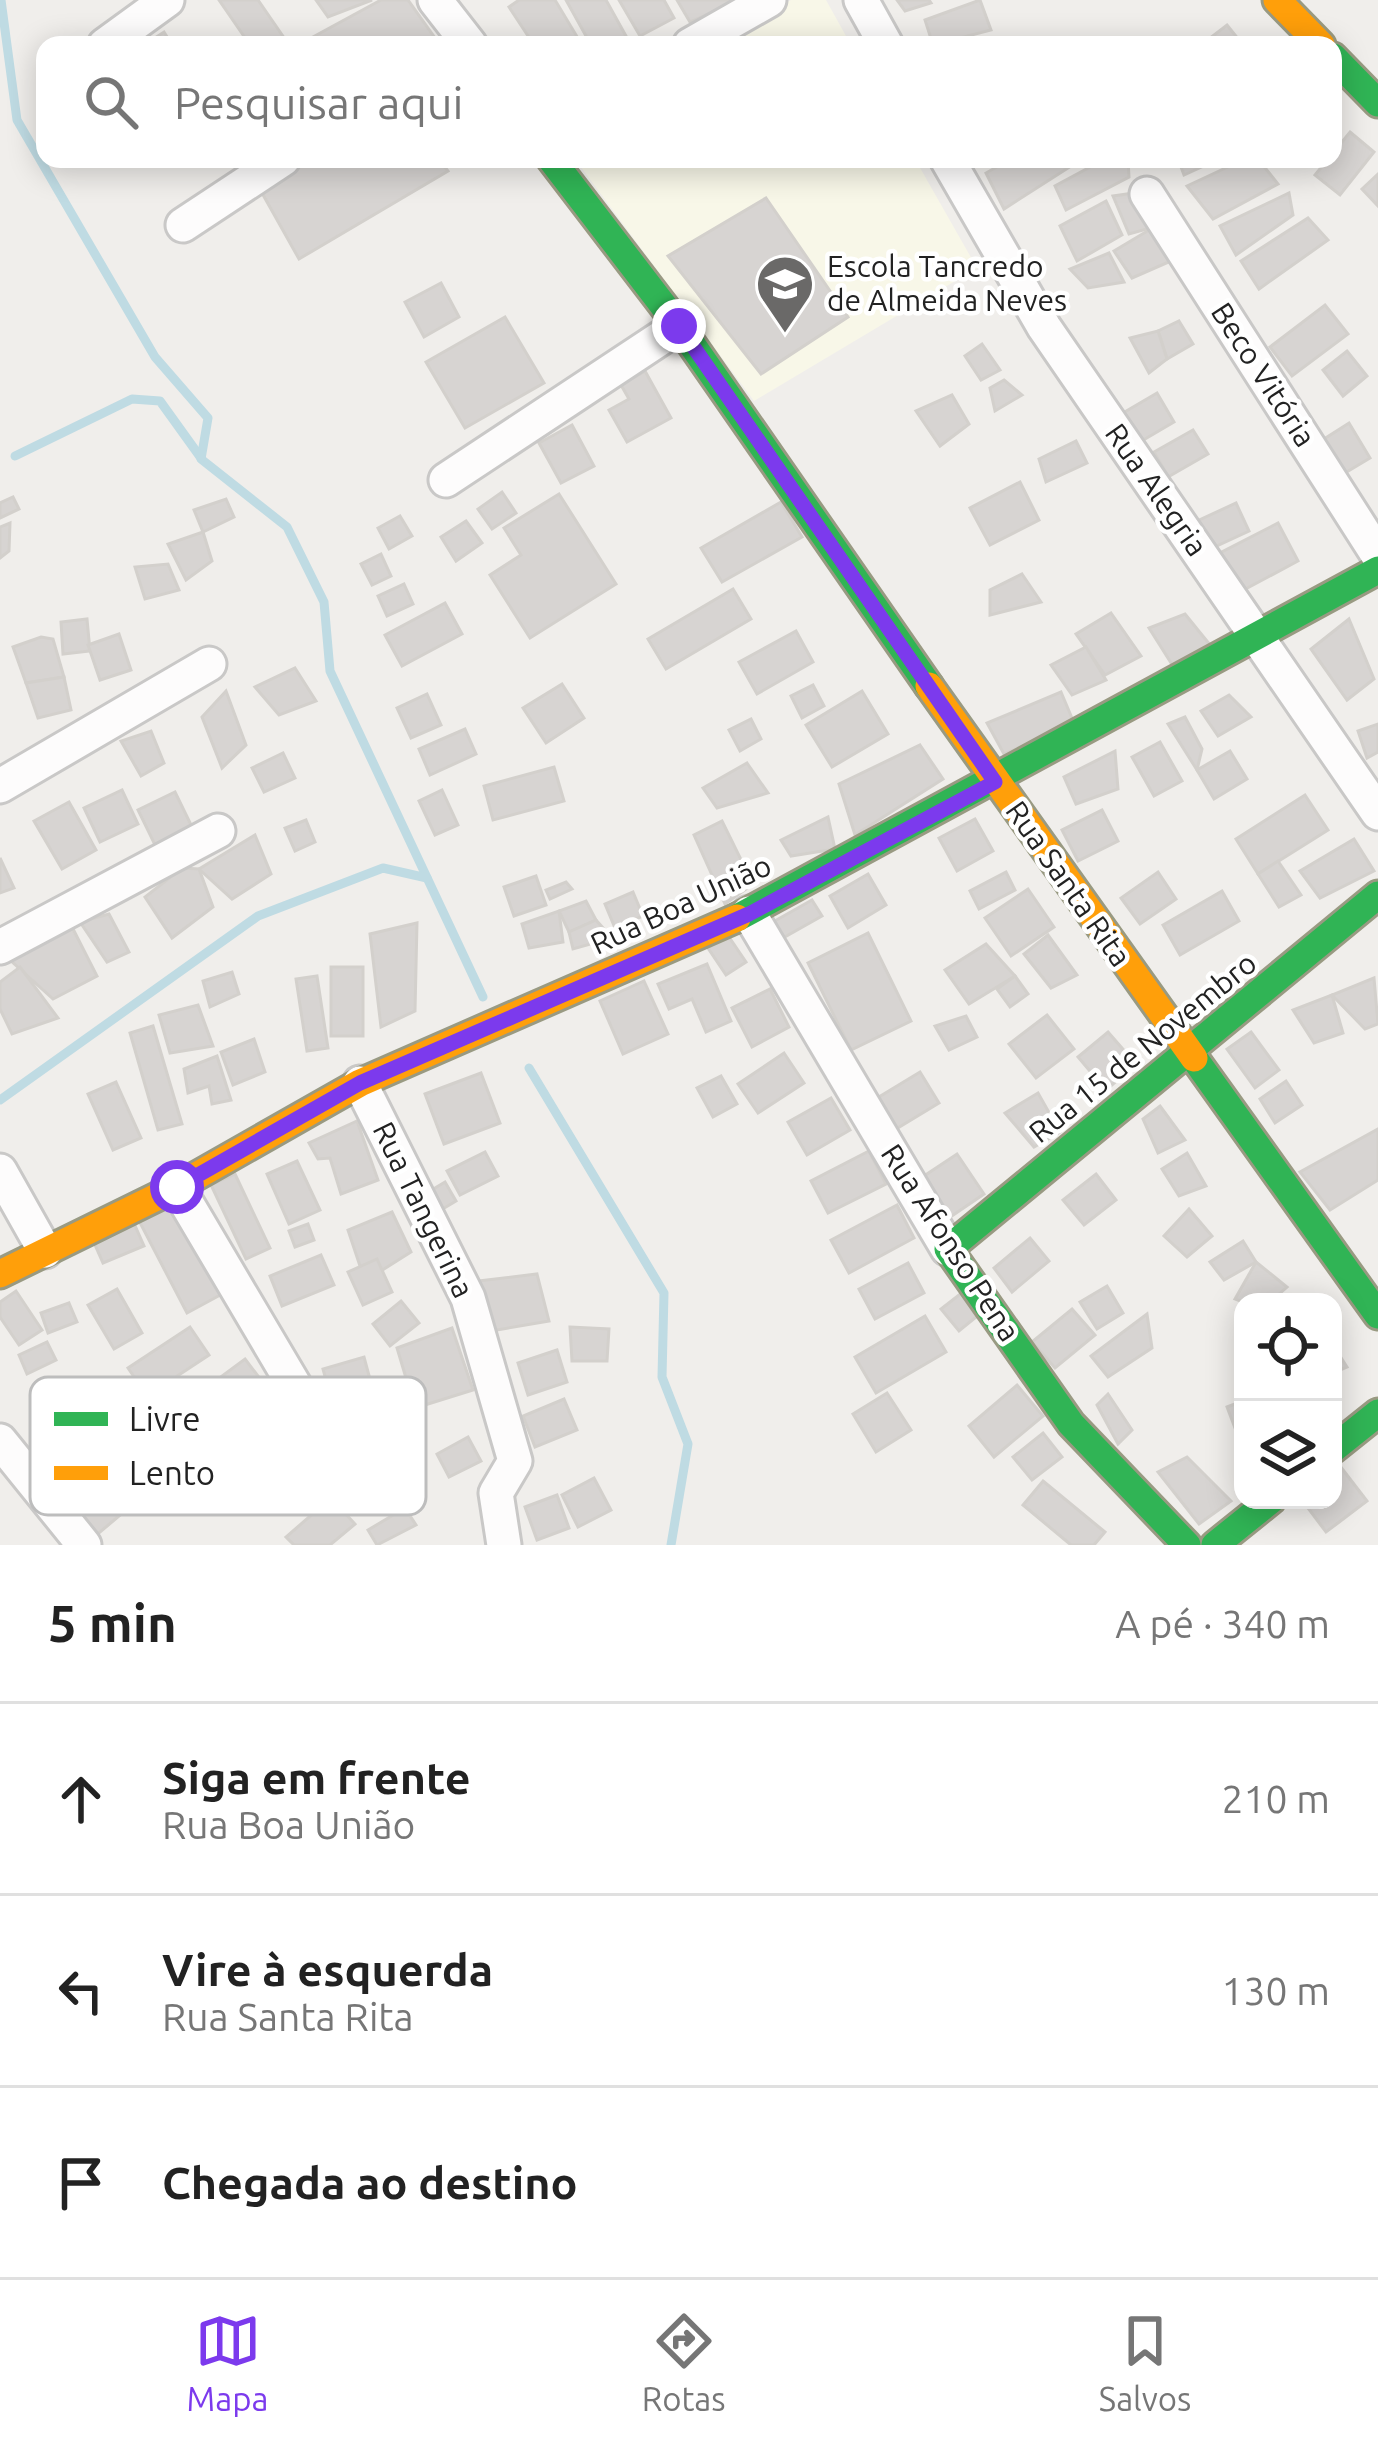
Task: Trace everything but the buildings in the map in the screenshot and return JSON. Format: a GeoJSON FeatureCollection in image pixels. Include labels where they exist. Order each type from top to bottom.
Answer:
{"type":"FeatureCollection","features":[{"type":"Feature","properties":{"kind":"street"},"geometry":{"type":"LineString","coordinates":[[117,36],[167,0]]}},
{"type":"Feature","properties":{"kind":"street"},"geometry":{"type":"LineString","coordinates":[[435,0],[460,36]]}},
{"type":"Feature","properties":{"kind":"street"},"geometry":{"type":"LineString","coordinates":[[706,36],[769,0]]}},
{"type":"Feature","properties":{"kind":"street"},"geometry":{"type":"LineString","coordinates":[[861,0],[881,36]]}},
{"type":"Feature","properties":{"kind":"street"},"geometry":{"type":"LineString","coordinates":[[1276,0],[1312,36]]}},
{"type":"Feature","properties":{"kind":"street"},"geometry":{"type":"LineString","coordinates":[[1342,66],[1378,103]]}},
{"type":"Feature","properties":{"kind":"street"},"geometry":{"type":"LineString","coordinates":[[183,224],[269,168]]}},
{"type":"Feature","properties":{"kind":"street","name":"Rua Santa Rita"},"geometry":{"type":"LineString","coordinates":[[558,168],[679,326],[995,782],[1378,1315]]}},
{"type":"Feature","properties":{"kind":"street","name":"Rua Alegria"},"geometry":{"type":"LineString","coordinates":[[952,168],[1044,326],[1378,813]]}},
{"type":"Feature","properties":{"kind":"street","name":"Beco Vitória"},"geometry":{"type":"LineString","coordinates":[[1147,194],[1378,555]]}},
{"type":"Feature","properties":{"kind":"street"},"geometry":{"type":"LineString","coordinates":[[446,480],[679,326]]}},
{"type":"Feature","properties":{"kind":"street","name":"Rua Boa União"},"geometry":{"type":"LineString","coordinates":[[0,1274],[177,1187],[360,1083],[749,914],[1378,570]]}},
{"type":"Feature","properties":{"kind":"street"},"geometry":{"type":"LineString","coordinates":[[0,786],[209,664]]}},
{"type":"Feature","properties":{"kind":"street"},"geometry":{"type":"LineString","coordinates":[[0,947],[218,831]]}},
{"type":"Feature","properties":{"kind":"street","name":"Rua 15 de Novembro"},"geometry":{"type":"LineString","coordinates":[[948,1249],[1190,1055],[1378,896]]}},
{"type":"Feature","properties":{"kind":"street","name":"Rua Afonso Pena"},"geometry":{"type":"LineString","coordinates":[[749,914],[948,1249],[1071,1424],[1186,1545]]}},
{"type":"Feature","properties":{"kind":"street","name":"Rua Tangerina"},"geometry":{"type":"LineString","coordinates":[[360,1083],[469,1298],[515,1461],[496,1493],[504,1545]]}},
{"type":"Feature","properties":{"kind":"street"},"geometry":{"type":"LineString","coordinates":[[0,1171],[45,1250]]}},
{"type":"Feature","properties":{"kind":"street"},"geometry":{"type":"LineString","coordinates":[[177,1187],[289,1377]]}},
{"type":"Feature","properties":{"kind":"street"},"geometry":{"type":"LineString","coordinates":[[1342,1442],[1378,1413]]}},
{"type":"Feature","properties":{"kind":"street"},"geometry":{"type":"LineString","coordinates":[[0,1442],[30,1479]]}},
{"type":"Feature","properties":{"kind":"street"},"geometry":{"type":"LineString","coordinates":[[1215,1545],[1259,1509]]}},
{"type":"Feature","properties":{"kind":"street"},"geometry":{"type":"LineString","coordinates":[[60,1515],[84,1545]]}},
{"type":"Feature","properties":{"kind":"shaded area"},"geometry":{"type":"Polygon","coordinates":[[[791,0],[826,0],[846,36],[732,36],[791,0]]]}},
{"type":"Feature","properties":{"kind":"shaded area","name":"Escola Tancredo de Almeida Neves"},"geometry":{"type":"Polygon","coordinates":[[[582,168],[920,168],[977,268],[754,401],[582,168]]]}},
{"type":"Feature","properties":{"kind":"waterway"},"geometry":{"type":"LineString","coordinates":[[1,0],[17,120],[36,153]]}},
{"type":"Feature","properties":{"kind":"waterway"},"geometry":{"type":"LineString","coordinates":[[45,168],[155,357],[208,418],[201,459],[287,527],[324,602],[330,671],[483,997]]}},
{"type":"Feature","properties":{"kind":"waterway"},"geometry":{"type":"LineString","coordinates":[[15,456],[132,399],[160,401],[201,458]]}},
{"type":"Feature","properties":{"kind":"waterway"},"geometry":{"type":"LineString","coordinates":[[0,1100],[258,916],[383,868],[427,878]]}},
{"type":"Feature","properties":{"kind":"waterway"},"geometry":{"type":"LineString","coordinates":[[529,1068],[664,1293],[662,1377],[688,1444],[671,1545]]}},
{"type":"Feature","properties":{"kind":"traffic: fast"},"geometry":{"type":"LineString","coordinates":[[1342,66],[1378,103]]}},
{"type":"Feature","properties":{"kind":"traffic: fast"},"geometry":{"type":"LineString","coordinates":[[558,168],[679,326],[929,686]]}},
{"type":"Feature","properties":{"kind":"traffic: fast"},"geometry":{"type":"LineString","coordinates":[[737,918],[1378,570]]}},
{"type":"Feature","properties":{"kind":"traffic: fast"},"geometry":{"type":"LineString","coordinates":[[1187,1545],[1071,1424],[948,1249],[1378,895]]}},
{"type":"Feature","properties":{"kind":"traffic: fast"},"geometry":{"type":"LineString","coordinates":[[1194,1058],[1378,1315]]}},
{"type":"Feature","properties":{"kind":"traffic: fast"},"geometry":{"type":"LineString","coordinates":[[1342,1442],[1378,1413]]}},
{"type":"Feature","properties":{"kind":"traffic: fast"},"geometry":{"type":"LineString","coordinates":[[1215,1545],[1260,1509]]}},
{"type":"Feature","properties":{"kind":"traffic: slow"},"geometry":{"type":"LineString","coordinates":[[1277,0],[1312,36]]}},
{"type":"Feature","properties":{"kind":"traffic: slow"},"geometry":{"type":"LineString","coordinates":[[929,686],[1194,1058]]}},
{"type":"Feature","properties":{"kind":"traffic: slow"},"geometry":{"type":"LineString","coordinates":[[0,1274],[177,1187],[360,1083],[737,918]]}},
{"type":"Feature","properties":{"kind":"place","name":"Escola Tancredo de Almeida Neves"},"geometry":{"type":"Point","coordinates":[785,335]}},
{"type":"Feature","properties":{"kind":"route"},"geometry":{"type":"LineString","coordinates":[[177,1187],[360,1083],[749,914],[995,782],[679,326]]}}]}
